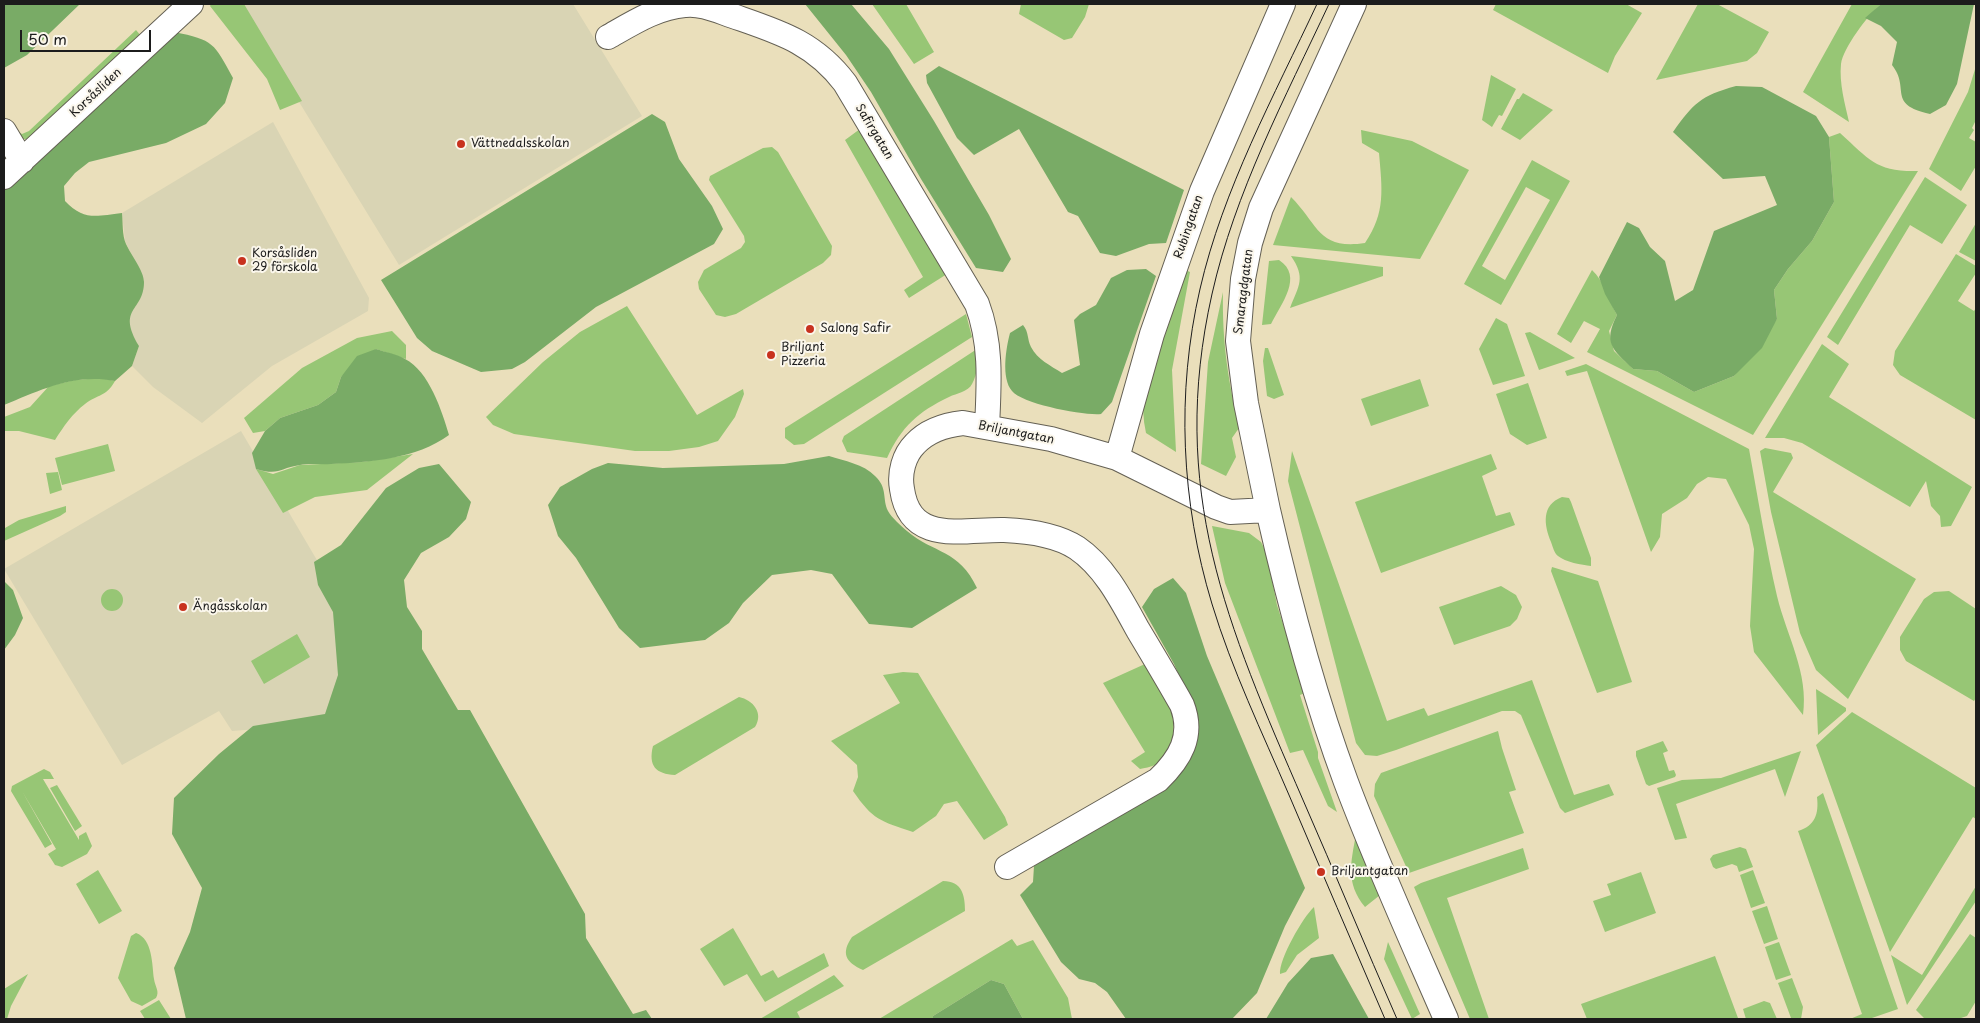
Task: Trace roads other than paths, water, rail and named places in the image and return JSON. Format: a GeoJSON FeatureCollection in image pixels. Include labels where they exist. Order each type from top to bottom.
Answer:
{"type":"FeatureCollection","features":[{"type":"Feature","properties":{"kind":"street","name":"Korsåsliden"},"geometry":{"type":"LineString","coordinates":[[4,178],[191,4]]}},
{"type":"Feature","properties":{"kind":"street","name":"Rubingatan"},"geometry":{"type":"LineString","coordinates":[[1116,458],[1152,334],[1202,191],[1283,4]]}},
{"type":"Feature","properties":{"kind":"street","name":"Smaragdgatan"},"geometry":{"type":"LineString","coordinates":[[1268,510],[1240,365],[1238,341],[1243,280],[1250,244],[1261,208],[1354,4]]}},
{"type":"Feature","properties":{"kind":"street","name":"Safirgatan"},"geometry":{"type":"LineString","coordinates":[[608,37],[662,10],[686,5],[703,7],[787,34],[816,52],[832,66],[845,83],[977,304],[984,323],[989,347],[987,427]]}},
{"type":"Feature","properties":{"kind":"street"},"geometry":{"type":"LineString","coordinates":[[4,131],[22,161]]}},
{"type":"Feature","properties":{"kind":"street","name":"Briljantgatan"},"geometry":{"type":"LineString","coordinates":[[1006,867],[1158,780],[1179,756],[1186,740],[1187,716],[1114,589],[1098,567],[1078,548],[1057,538],[1035,533],[1004,530],[952,533],[936,531],[922,524],[911,514],[903,500],[902,468],[909,450],[921,437],[950,424],[962,423],[987,427],[1051,439],[1116,458],[1230,512],[1268,510]]}},
{"type":"Feature","properties":{"kind":"street"},"geometry":{"type":"LineString","coordinates":[[1268,510],[1306,663],[1345,779],[1446,1019]]}},
{"type":"Feature","properties":{"kind":"tram line"},"geometry":{"type":"LineString","coordinates":[[1317,4],[1251,143],[1222,215],[1210,252],[1192,328],[1187,368],[1185,447],[1188,487],[1194,526],[1202,565],[1220,629],[1248,701],[1385,1019]]}},
{"type":"Feature","properties":{"kind":"tram line"},"geometry":{"type":"LineString","coordinates":[[1329,4],[1279,110],[1248,182],[1222,256],[1212,294],[1200,365],[1197,431],[1201,494],[1212,555],[1229,615],[1251,675],[1275,736],[1397,1019]]}},
{"type":"Feature","properties":{"kind":"place","name":"Vättnedalsskolan"},"geometry":{"type":"Point","coordinates":[461,144]}},
{"type":"Feature","properties":{"kind":"place","name":"Korsåsliden 29 förskola"},"geometry":{"type":"Point","coordinates":[242,261]}},
{"type":"Feature","properties":{"kind":"place","name":"Salong Safir"},"geometry":{"type":"Point","coordinates":[810,329]}},
{"type":"Feature","properties":{"kind":"place","name":"Briljant Pizzeria"},"geometry":{"type":"Point","coordinates":[771,355]}},
{"type":"Feature","properties":{"kind":"place","name":"Ängåsskolan"},"geometry":{"type":"Point","coordinates":[183,607]}},
{"type":"Feature","properties":{"kind":"place","name":"Briljantgatan"},"geometry":{"type":"Point","coordinates":[1321,872]}}]}
